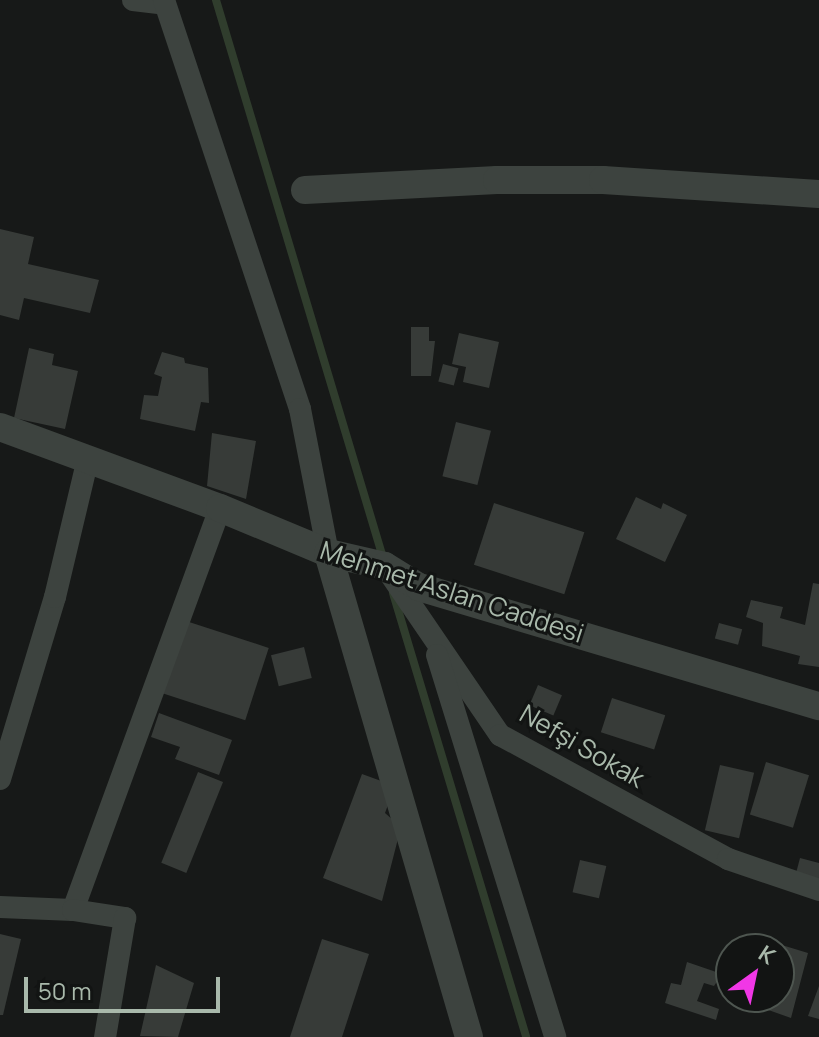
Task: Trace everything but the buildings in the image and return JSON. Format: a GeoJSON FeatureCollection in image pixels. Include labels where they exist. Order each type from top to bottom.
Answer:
{"type":"FeatureCollection","features":[{"type":"Feature","properties":{"kind":"street"},"geometry":{"type":"LineString","coordinates":[[133,0],[165,2],[300,409],[328,553],[469,1037]]}},
{"type":"Feature","properties":{"kind":"street"},"geometry":{"type":"LineString","coordinates":[[305,190],[497,180],[603,180],[819,194]]}},
{"type":"Feature","properties":{"kind":"street","name":"Mehmet Aslan Caddesi"},"geometry":{"type":"LineString","coordinates":[[0,427],[220,508],[328,553],[385,566],[419,587],[819,706]]}},
{"type":"Feature","properties":{"kind":"street"},"geometry":{"type":"LineString","coordinates":[[0,779],[55,597],[88,459]]}},
{"type":"Feature","properties":{"kind":"street"},"geometry":{"type":"LineString","coordinates":[[73,910],[220,508]]}},
{"type":"Feature","properties":{"kind":"street","name":"Nefşi Sokak"},"geometry":{"type":"LineString","coordinates":[[385,566],[500,735],[728,859],[819,890]]}},
{"type":"Feature","properties":{"kind":"street"},"geometry":{"type":"LineString","coordinates":[[430,635],[555,1037]]}},
{"type":"Feature","properties":{"kind":"street"},"geometry":{"type":"LineString","coordinates":[[0,907],[73,910],[125,918],[105,1037]]}},
{"type":"Feature","properties":{"kind":"waterway"},"geometry":{"type":"LineString","coordinates":[[216,0],[384,561]]}},
{"type":"Feature","properties":{"kind":"waterway"},"geometry":{"type":"LineString","coordinates":[[393,593],[526,1037]]}}]}
